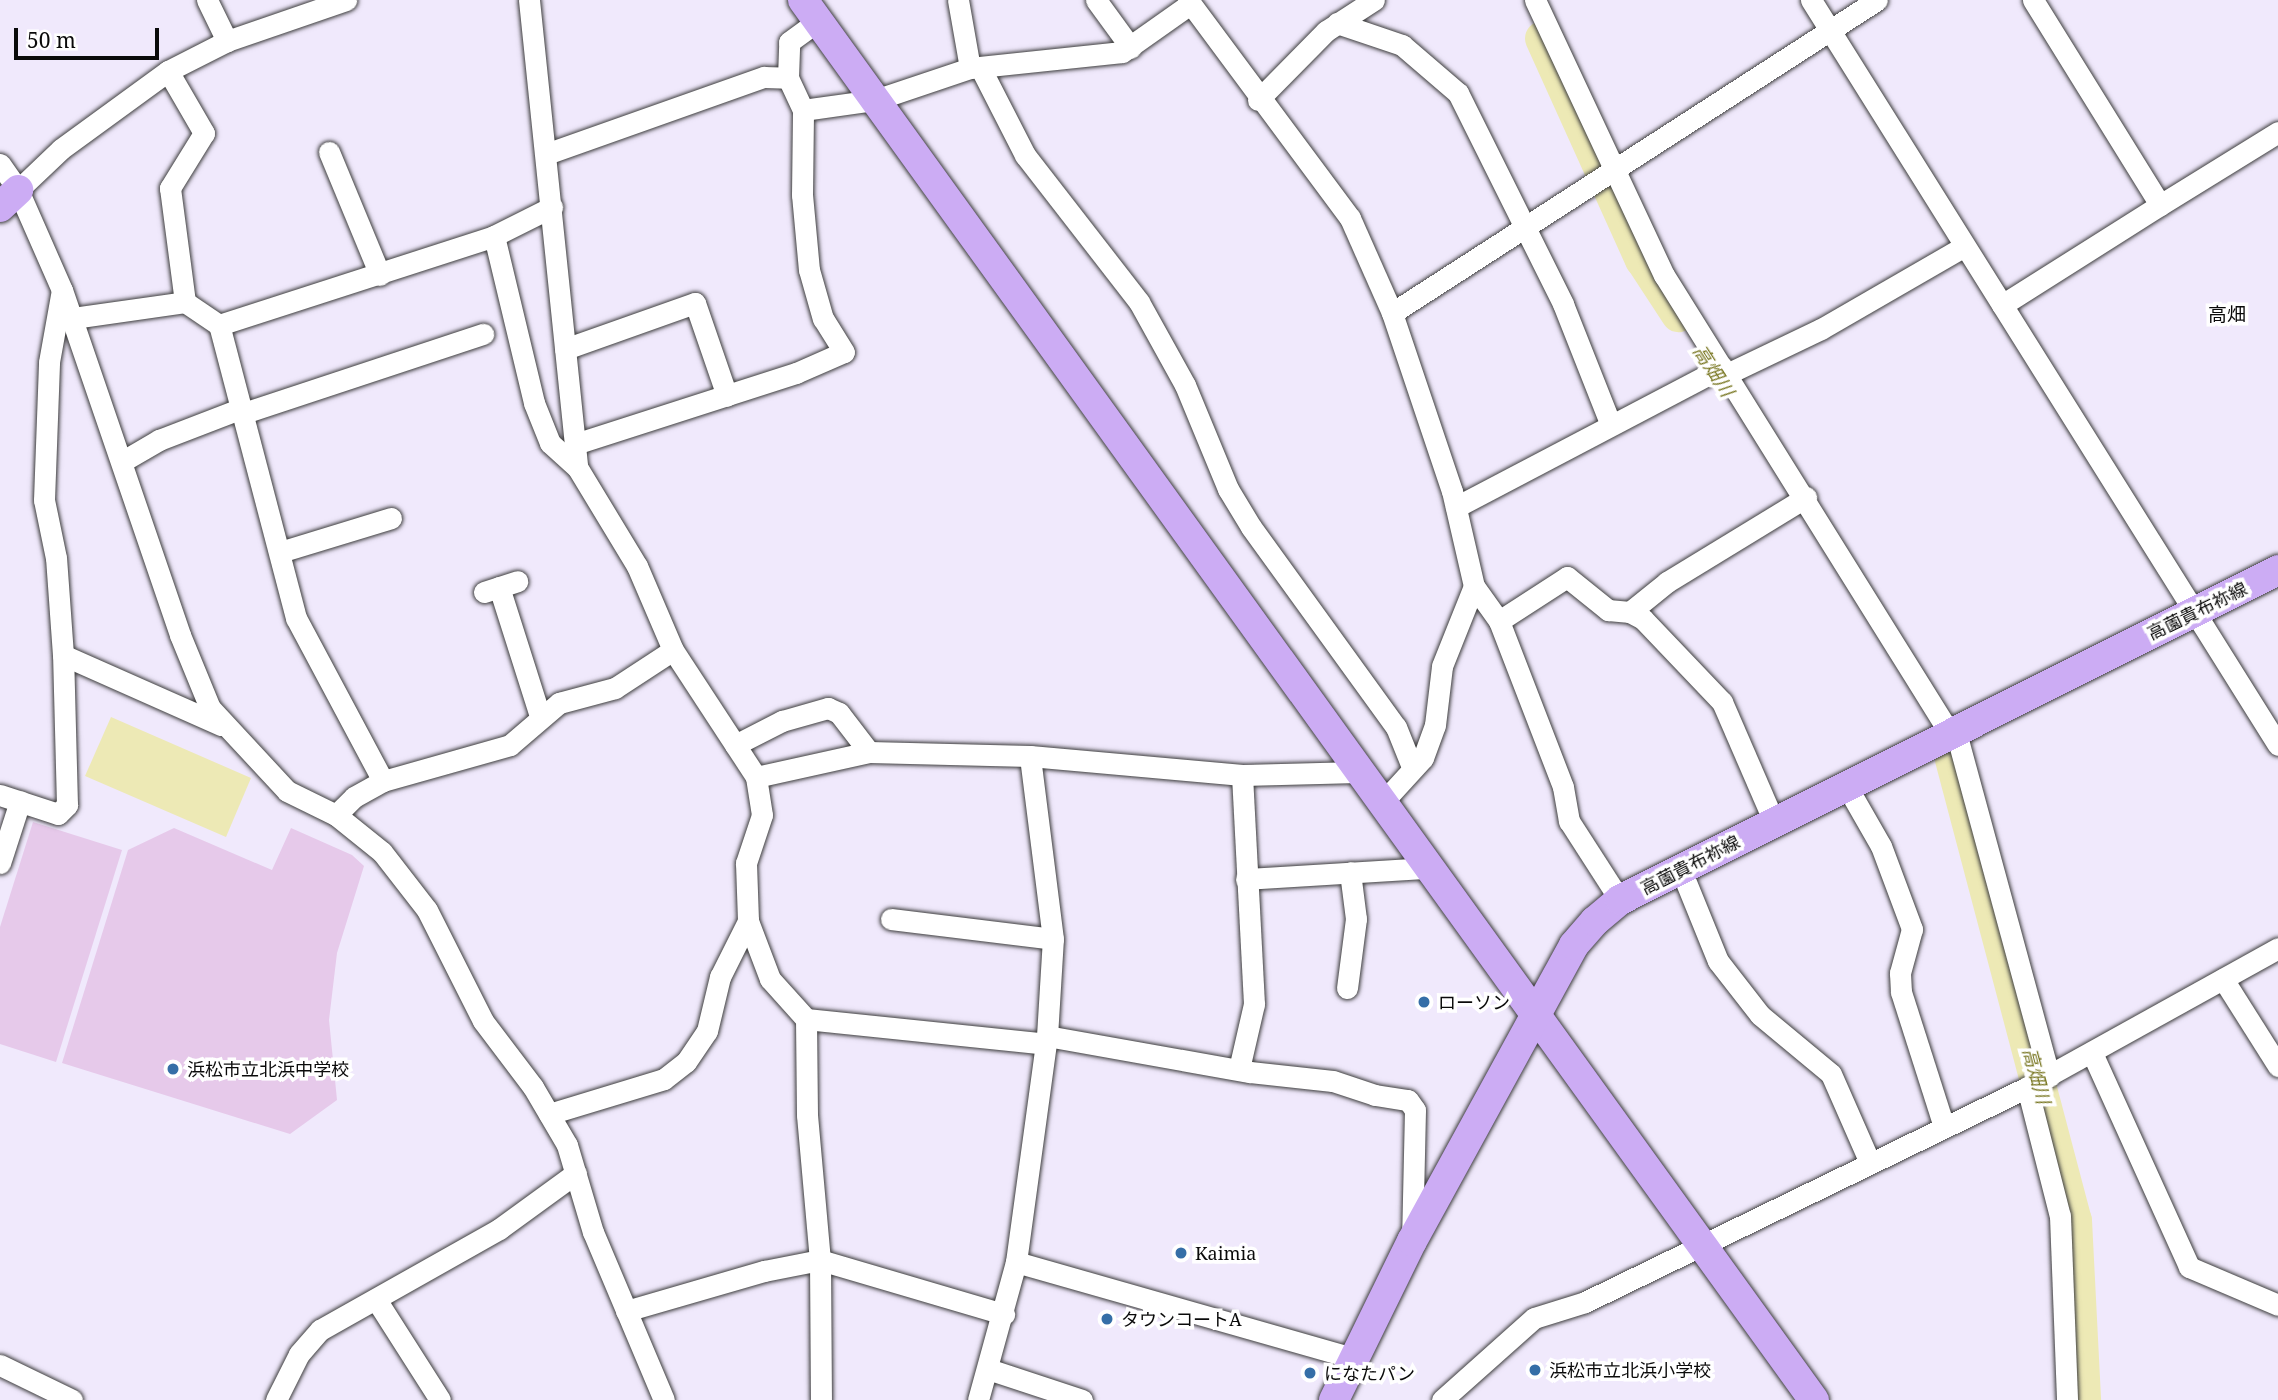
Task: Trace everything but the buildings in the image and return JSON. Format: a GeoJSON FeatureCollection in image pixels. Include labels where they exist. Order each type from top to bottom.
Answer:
{"type":"FeatureCollection","features":[{"type":"Feature","properties":{"kind":"street"},"geometry":{"type":"LineString","coordinates":[[207,0],[227,41]]}},
{"type":"Feature","properties":{"kind":"street"},"geometry":{"type":"LineString","coordinates":[[9,198],[61,149],[167,71],[227,41],[346,0]]}},
{"type":"Feature","properties":{"kind":"street"},"geometry":{"type":"LineString","coordinates":[[528,0],[552,207],[577,467]]}},
{"type":"Feature","properties":{"kind":"street"},"geometry":{"type":"LineString","coordinates":[[958,0],[976,68],[1025,155],[1139,302],[1185,385],[1228,489],[1251,527],[1396,727],[1412,767]]}},
{"type":"Feature","properties":{"kind":"street"},"geometry":{"type":"LineString","coordinates":[[1096,0],[1131,48]]}},
{"type":"Feature","properties":{"kind":"street"},"geometry":{"type":"LineString","coordinates":[[1258,100],[1337,23],[1374,0]]}},
{"type":"Feature","properties":{"kind":"street"},"geometry":{"type":"LineString","coordinates":[[1535,0],[1606,176],[1800,501],[1952,730],[2038,1082],[2060,1216],[2067,1400]]}},
{"type":"Feature","properties":{"kind":"street"},"geometry":{"type":"LineString","coordinates":[[1811,0],[1963,247],[2278,745]]}},
{"type":"Feature","properties":{"kind":"street"},"geometry":{"type":"LineString","coordinates":[[1392,313],[1877,0]]}},
{"type":"Feature","properties":{"kind":"street"},"geometry":{"type":"LineString","coordinates":[[2033,0],[2160,205]]}},
{"type":"Feature","properties":{"kind":"street"},"geometry":{"type":"LineString","coordinates":[[803,110],[875,100],[976,68],[1131,48],[1189,2],[1258,100],[1350,218],[1392,313],[1456,507],[1474,586],[1499,621],[1563,787],[1569,821],[1620,900]]}},
{"type":"Feature","properties":{"kind":"street"},"geometry":{"type":"LineString","coordinates":[[576,444],[727,396],[844,352],[822,319],[809,270],[802,195],[803,110],[788,78],[789,42],[811,11],[1426,868],[1536,1014],[1814,1400]]}},
{"type":"Feature","properties":{"kind":"street"},"geometry":{"type":"LineString","coordinates":[[1337,23],[1402,45],[1451,83],[1526,227],[1610,423]]}},
{"type":"Feature","properties":{"kind":"street"},"geometry":{"type":"LineString","coordinates":[[167,71],[204,133],[170,188],[185,302]]}},
{"type":"Feature","properties":{"kind":"street"},"geometry":{"type":"LineString","coordinates":[[546,154],[764,77],[788,78]]}},
{"type":"Feature","properties":{"kind":"street"},"geometry":{"type":"LineString","coordinates":[[2002,305],[2278,132]]}},
{"type":"Feature","properties":{"kind":"street"},"geometry":{"type":"LineString","coordinates":[[329,152],[380,275]]}},
{"type":"Feature","properties":{"kind":"street"},"geometry":{"type":"LineString","coordinates":[[0,164],[9,198],[62,290],[73,318],[180,635],[210,708],[286,791],[336,815],[382,852],[426,911],[483,1021],[549,1114],[576,1173],[593,1233],[664,1400]]}},
{"type":"Feature","properties":{"kind":"street"},"geometry":{"type":"LineString","coordinates":[[219,326],[494,236],[552,207]]}},
{"type":"Feature","properties":{"kind":"street"},"geometry":{"type":"LineString","coordinates":[[494,236],[534,403],[550,443],[577,467],[637,566],[673,650],[756,777],[762,815],[746,863],[747,921],[771,979],[806,1018],[807,1115],[820,1260],[821,1400]]}},
{"type":"Feature","properties":{"kind":"street"},"geometry":{"type":"LineString","coordinates":[[1456,507],[1610,423],[1720,370],[1821,329],[1963,247]]}},
{"type":"Feature","properties":{"kind":"street"},"geometry":{"type":"LineString","coordinates":[[0,863],[10,798],[58,814],[68,805],[63,655],[55,558],[44,500],[43,434],[49,362],[62,290]]}},
{"type":"Feature","properties":{"kind":"street"},"geometry":{"type":"LineString","coordinates":[[73,318],[185,302],[219,326],[296,618],[383,782]]}},
{"type":"Feature","properties":{"kind":"street"},"geometry":{"type":"LineString","coordinates":[[565,349],[695,303],[727,396]]}},
{"type":"Feature","properties":{"kind":"street"},"geometry":{"type":"LineString","coordinates":[[123,461],[159,440],[243,410],[483,334]]}},
{"type":"Feature","properties":{"kind":"street"},"geometry":{"type":"LineString","coordinates":[[1630,612],[1667,582],[1800,501]]}},
{"type":"Feature","properties":{"kind":"street"},"geometry":{"type":"LineString","coordinates":[[280,552],[391,518]]}},
{"type":"Feature","properties":{"kind":"street","name":"高薗貴布祢線"},"geometry":{"type":"LineString","coordinates":[[1334,1400],[1352,1358],[1412,1241],[1574,945],[1620,900],[1952,730],[2278,570]]}},
{"type":"Feature","properties":{"kind":"street"},"geometry":{"type":"LineString","coordinates":[[1499,621],[1567,577],[1608,610],[1630,612],[1643,619],[1722,702],[1774,822]]}},
{"type":"Feature","properties":{"kind":"street"},"geometry":{"type":"LineString","coordinates":[[1381,804],[1423,758],[1435,725],[1443,666],[1474,586]]}},
{"type":"Feature","properties":{"kind":"street"},"geometry":{"type":"LineString","coordinates":[[500,587],[540,716]]}},
{"type":"Feature","properties":{"kind":"street"},"geometry":{"type":"LineString","coordinates":[[336,815],[354,797],[383,782],[510,745],[540,716],[559,703],[614,688],[673,650]]}},
{"type":"Feature","properties":{"kind":"street"},"geometry":{"type":"LineString","coordinates":[[63,655],[226,727]]}},
{"type":"Feature","properties":{"kind":"street"},"geometry":{"type":"LineString","coordinates":[[735,745],[782,721],[828,708],[839,713],[869,752]]}},
{"type":"Feature","properties":{"kind":"street"},"geometry":{"type":"LineString","coordinates":[[756,777],[869,752],[1030,755],[1242,775],[1358,772]]}},
{"type":"Feature","properties":{"kind":"street"},"geometry":{"type":"LineString","coordinates":[[978,1400],[1004,1314],[1016,1262],[1047,1040],[1052,939],[1030,755]]}},
{"type":"Feature","properties":{"kind":"street"},"geometry":{"type":"LineString","coordinates":[[1239,1069],[1254,1004],[1242,775]]}},
{"type":"Feature","properties":{"kind":"street"},"geometry":{"type":"LineString","coordinates":[[1846,785],[1881,846],[1912,929],[1900,973],[1901,992],[1944,1127]]}},
{"type":"Feature","properties":{"kind":"street"},"geometry":{"type":"LineString","coordinates":[[1246,878],[1426,868]]}},
{"type":"Feature","properties":{"kind":"street"},"geometry":{"type":"LineString","coordinates":[[1681,870],[1718,961],[1760,1015],[1830,1074],[1870,1163]]}},
{"type":"Feature","properties":{"kind":"street"},"geometry":{"type":"LineString","coordinates":[[1347,988],[1356,910],[1350,872]]}},
{"type":"Feature","properties":{"kind":"street"},"geometry":{"type":"LineString","coordinates":[[891,919],[1052,939]]}},
{"type":"Feature","properties":{"kind":"street"},"geometry":{"type":"LineString","coordinates":[[549,1114],[664,1079],[686,1062],[706,1031],[720,977],[747,921]]}},
{"type":"Feature","properties":{"kind":"street"},"geometry":{"type":"LineString","coordinates":[[1442,1400],[1528,1322],[1585,1302],[2093,1055],[2278,948]]}},
{"type":"Feature","properties":{"kind":"street"},"geometry":{"type":"LineString","coordinates":[[2223,979],[2278,1066]]}},
{"type":"Feature","properties":{"kind":"street"},"geometry":{"type":"LineString","coordinates":[[806,1018],[1047,1040],[1333,1081],[1413,1103],[1412,1241]]}},
{"type":"Feature","properties":{"kind":"street"},"geometry":{"type":"LineString","coordinates":[[2093,1055],[2189,1268],[2278,1305]]}},
{"type":"Feature","properties":{"kind":"street"},"geometry":{"type":"LineString","coordinates":[[276,1400],[299,1354],[320,1330],[377,1301],[499,1229],[576,1173]]}},
{"type":"Feature","properties":{"kind":"street"},"geometry":{"type":"LineString","coordinates":[[626,1311],[764,1271],[820,1260],[1004,1314]]}},
{"type":"Feature","properties":{"kind":"street"},"geometry":{"type":"LineString","coordinates":[[1016,1262],[1352,1358]]}},
{"type":"Feature","properties":{"kind":"street"},"geometry":{"type":"LineString","coordinates":[[377,1301],[440,1400]]}},
{"type":"Feature","properties":{"kind":"street"},"geometry":{"type":"LineString","coordinates":[[0,1365],[72,1400]]}},
{"type":"Feature","properties":{"kind":"street"},"geometry":{"type":"LineString","coordinates":[[988,1369],[1082,1400]]}},
{"type":"Feature","properties":{"kind":"shaded area"},"geometry":{"type":"Polygon","coordinates":[[[111,717],[251,778],[226,837],[85,776],[111,717]]]}},
{"type":"Feature","properties":{"kind":"shaded area"},"geometry":{"type":"Polygon","coordinates":[[[33,822],[122,850],[56,1062],[0,1044],[0,927],[33,822]]]}},
{"type":"Feature","properties":{"kind":"shaded area"},"geometry":{"type":"Polygon","coordinates":[[[174,828],[272,870],[291,828],[352,855],[364,866],[337,953],[329,1020],[337,1100],[290,1134],[62,1063],[128,850],[174,828]]]}},
{"type":"Feature","properties":{"kind":"waterway","name":"高畑川"},"geometry":{"type":"LineString","coordinates":[[1542,38],[1642,259],[1678,314]]}},
{"type":"Feature","properties":{"kind":"waterway","name":"高畑川"},"geometry":{"type":"LineString","coordinates":[[1952,759],[2074,1220],[2083,1400]]}},
{"type":"Feature","properties":{"kind":"place","name":"ローソン"},"geometry":{"type":"Point","coordinates":[1424,1002]}},
{"type":"Feature","properties":{"kind":"place","name":"浜松市立北浜中学校"},"geometry":{"type":"Point","coordinates":[173,1069]}},
{"type":"Feature","properties":{"kind":"place","name":"Kaimia"},"geometry":{"type":"Point","coordinates":[1181,1253]}},
{"type":"Feature","properties":{"kind":"place","name":"タウンコートA"},"geometry":{"type":"Point","coordinates":[1107,1319]}},
{"type":"Feature","properties":{"kind":"place","name":"浜松市立北浜小学校"},"geometry":{"type":"Point","coordinates":[1535,1370]}},
{"type":"Feature","properties":{"kind":"place","name":"になたパン"},"geometry":{"type":"Point","coordinates":[1310,1373]}},
{"type":"Feature","properties":{"kind":"district","name":"高畑"},"geometry":{"type":"Point","coordinates":[2227,315]}}]}
